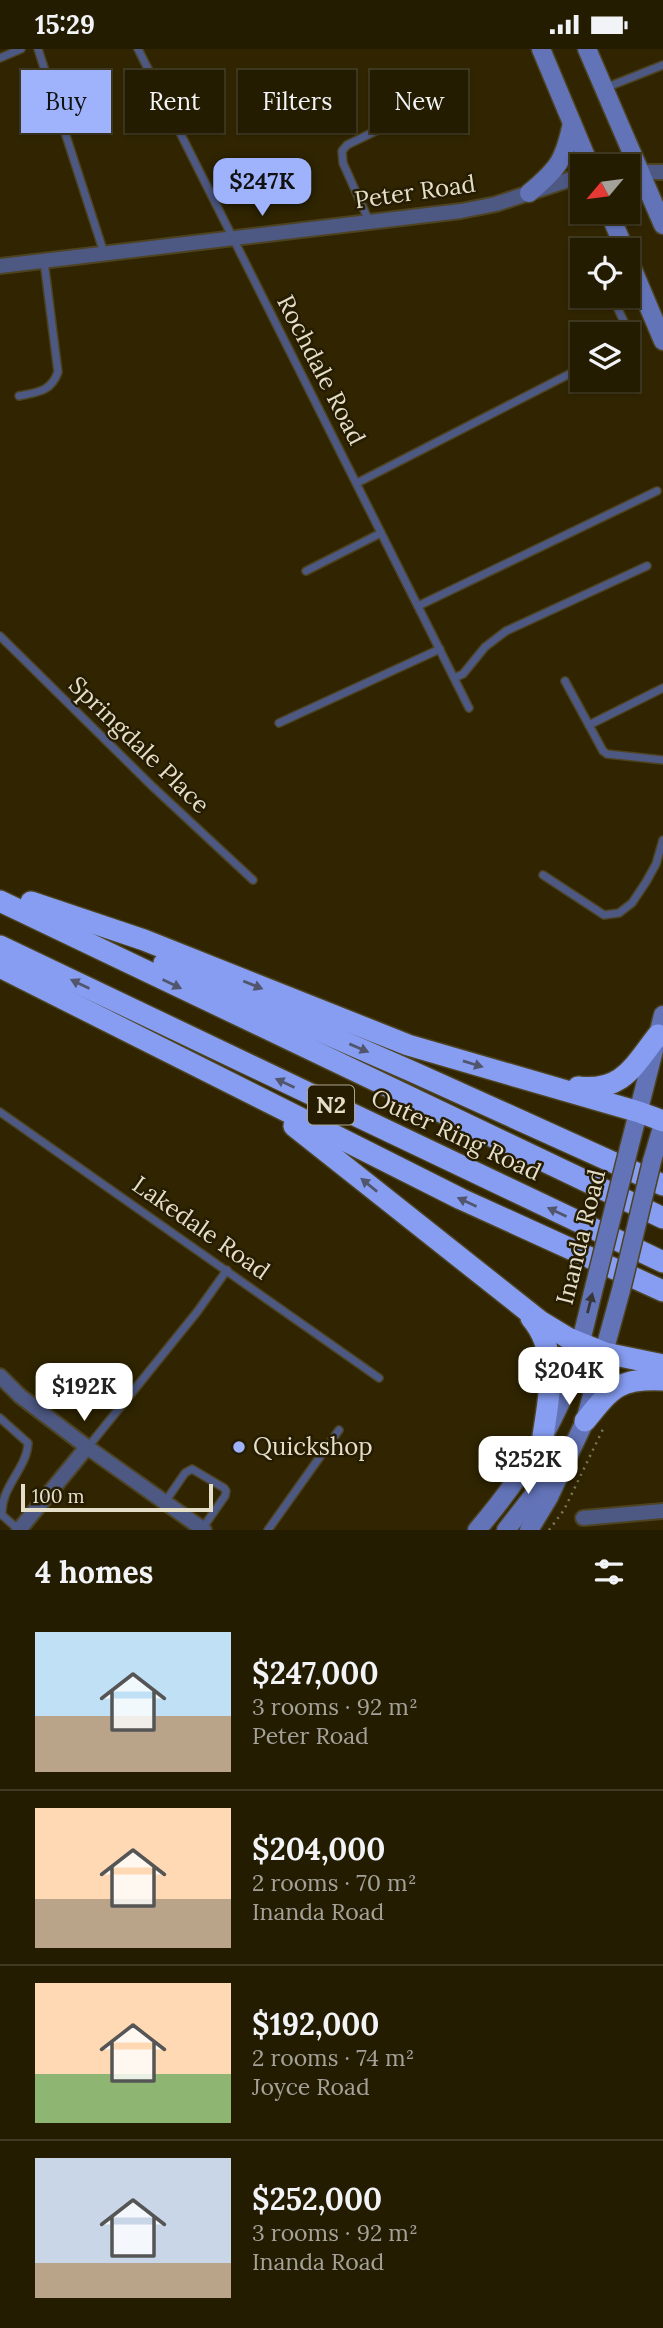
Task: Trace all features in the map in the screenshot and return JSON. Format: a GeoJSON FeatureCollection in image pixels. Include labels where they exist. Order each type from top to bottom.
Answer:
{"type":"FeatureCollection","features":[{"type":"Feature","properties":{"kind":"highway"},"geometry":{"type":"LineString","coordinates":[[0,891],[144,940],[408,1045],[639,1112],[663,1122]]}},
{"type":"Feature","properties":{"kind":"highway","name":"Outer Ring Road"},"geometry":{"type":"LineString","coordinates":[[0,901],[663,1217]]}},
{"type":"Feature","properties":{"kind":"highway"},"geometry":{"type":"LineString","coordinates":[[51,910],[218,988],[411,1071],[663,1185]]}},
{"type":"Feature","properties":{"kind":"highway","name":"Outer Ring Road"},"geometry":{"type":"LineString","coordinates":[[0,946],[663,1262]]}},
{"type":"Feature","properties":{"kind":"highway"},"geometry":{"type":"LineString","coordinates":[[0,967],[461,1199],[663,1291]]}},
{"type":"Feature","properties":{"kind":"highway"},"geometry":{"type":"LineString","coordinates":[[541,1084],[597,1089],[614,1083],[625,1075],[660,1025]]}},
{"type":"Feature","properties":{"kind":"highway"},"geometry":{"type":"LineString","coordinates":[[245,1091],[311,1139],[540,1321],[580,1344],[605,1353],[663,1365]]}},
{"type":"Feature","properties":{"kind":"highway"},"geometry":{"type":"LineString","coordinates":[[520,1305],[538,1326],[550,1357],[551,1376],[543,1436]]}},
{"type":"Feature","properties":{"kind":"highway"},"geometry":{"type":"LineString","coordinates":[[595,1423],[609,1392],[624,1383],[639,1379],[663,1380]]}},
{"type":"Feature","properties":{"kind":"main road"},"geometry":{"type":"LineString","coordinates":[[541,49],[585,154]]}},
{"type":"Feature","properties":{"kind":"main road"},"geometry":{"type":"LineString","coordinates":[[587,49],[628,154]]}},
{"type":"Feature","properties":{"kind":"main road"},"geometry":{"type":"LineString","coordinates":[[529,193],[551,176],[561,162],[572,123]]}},
{"type":"Feature","properties":{"kind":"main road"},"geometry":{"type":"LineString","coordinates":[[640,181],[663,225]]}},
{"type":"Feature","properties":{"kind":"main road"},"geometry":{"type":"LineString","coordinates":[[640,286],[663,341]]}},
{"type":"Feature","properties":{"kind":"main road","name":"Inanda Road"},"geometry":{"type":"LineString","coordinates":[[477,1530],[518,1478],[543,1436],[565,1390],[580,1344],[660,1025]]}},
{"type":"Feature","properties":{"kind":"main road","name":"Inanda Road"},"geometry":{"type":"LineString","coordinates":[[529,1530],[569,1458],[595,1423],[605,1353],[663,1122]]}},
{"type":"Feature","properties":{"kind":"main road"},"geometry":{"type":"LineString","coordinates":[[506,1530],[546,1479],[569,1458]]}},
{"type":"Feature","properties":{"kind":"main road"},"geometry":{"type":"LineString","coordinates":[[541,1530],[568,1475],[569,1458]]}},
{"type":"Feature","properties":{"kind":"street"},"geometry":{"type":"LineString","coordinates":[[640,172],[663,172]]}},
{"type":"Feature","properties":{"kind":"street","name":"Peter Road"},"geometry":{"type":"LineString","coordinates":[[0,266],[461,211],[496,204],[570,179]]}},
{"type":"Feature","properties":{"kind":"street"},"geometry":{"type":"LineString","coordinates":[[0,1376],[20,1396],[87,1447],[203,1529]]}},
{"type":"Feature","properties":{"kind":"street"},"geometry":{"type":"LineString","coordinates":[[19,1530],[87,1447]]}},
{"type":"Feature","properties":{"kind":"street"},"geometry":{"type":"LineString","coordinates":[[583,1518],[663,1511]]}},
{"type":"Feature","properties":{"kind":"lane"},"geometry":{"type":"LineString","coordinates":[[0,58],[21,49]]}},
{"type":"Feature","properties":{"kind":"lane"},"geometry":{"type":"LineString","coordinates":[[38,49],[104,254]]}},
{"type":"Feature","properties":{"kind":"lane","name":"Rochdale Road"},"geometry":{"type":"LineString","coordinates":[[138,49],[469,708]]}},
{"type":"Feature","properties":{"kind":"lane"},"geometry":{"type":"LineString","coordinates":[[604,88],[663,65]]}},
{"type":"Feature","properties":{"kind":"lane"},"geometry":{"type":"LineString","coordinates":[[369,222],[343,163],[342,151],[347,145],[372,133]]}},
{"type":"Feature","properties":{"kind":"lane"},"geometry":{"type":"LineString","coordinates":[[19,396],[47,389],[58,372],[44,261]]}},
{"type":"Feature","properties":{"kind":"lane"},"geometry":{"type":"LineString","coordinates":[[357,483],[570,374]]}},
{"type":"Feature","properties":{"kind":"lane"},"geometry":{"type":"LineString","coordinates":[[418,606],[657,491]]}},
{"type":"Feature","properties":{"kind":"lane"},"geometry":{"type":"LineString","coordinates":[[306,571],[382,533]]}},
{"type":"Feature","properties":{"kind":"lane"},"geometry":{"type":"LineString","coordinates":[[454,678],[471,667],[485,647],[506,631],[647,566]]}},
{"type":"Feature","properties":{"kind":"lane","name":"Springdale Place"},"geometry":{"type":"LineString","coordinates":[[0,636],[152,786],[253,880]]}},
{"type":"Feature","properties":{"kind":"lane"},"geometry":{"type":"LineString","coordinates":[[279,723],[440,649]]}},
{"type":"Feature","properties":{"kind":"lane"},"geometry":{"type":"LineString","coordinates":[[565,681],[603,751],[607,754],[663,760]]}},
{"type":"Feature","properties":{"kind":"lane"},"geometry":{"type":"LineString","coordinates":[[589,725],[663,688]]}},
{"type":"Feature","properties":{"kind":"lane"},"geometry":{"type":"LineString","coordinates":[[543,875],[604,915],[619,913],[632,903],[646,882],[656,864],[663,841]]}},
{"type":"Feature","properties":{"kind":"lane","name":"Lakedale Road"},"geometry":{"type":"LineString","coordinates":[[0,1112],[379,1378]]}},
{"type":"Feature","properties":{"kind":"lane"},"geometry":{"type":"LineString","coordinates":[[87,1447],[197,1312],[227,1270]]}},
{"type":"Feature","properties":{"kind":"lane"},"geometry":{"type":"LineString","coordinates":[[0,1418],[28,1443],[26,1454],[1,1500],[2,1515],[19,1530]]}},
{"type":"Feature","properties":{"kind":"lane"},"geometry":{"type":"LineString","coordinates":[[268,1530],[339,1430]]}},
{"type":"Feature","properties":{"kind":"lane"},"geometry":{"type":"LineString","coordinates":[[165,1502],[185,1473],[192,1469],[224,1488],[225,1496],[203,1529]]}},
{"type":"Feature","properties":{"kind":"path"},"geometry":{"type":"LineString","coordinates":[[549,1530],[564,1510],[595,1423]]}},
{"type":"Feature","properties":{"kind":"place","name":"Quickshop"},"geometry":{"type":"Point","coordinates":[239,1447]}}]}
